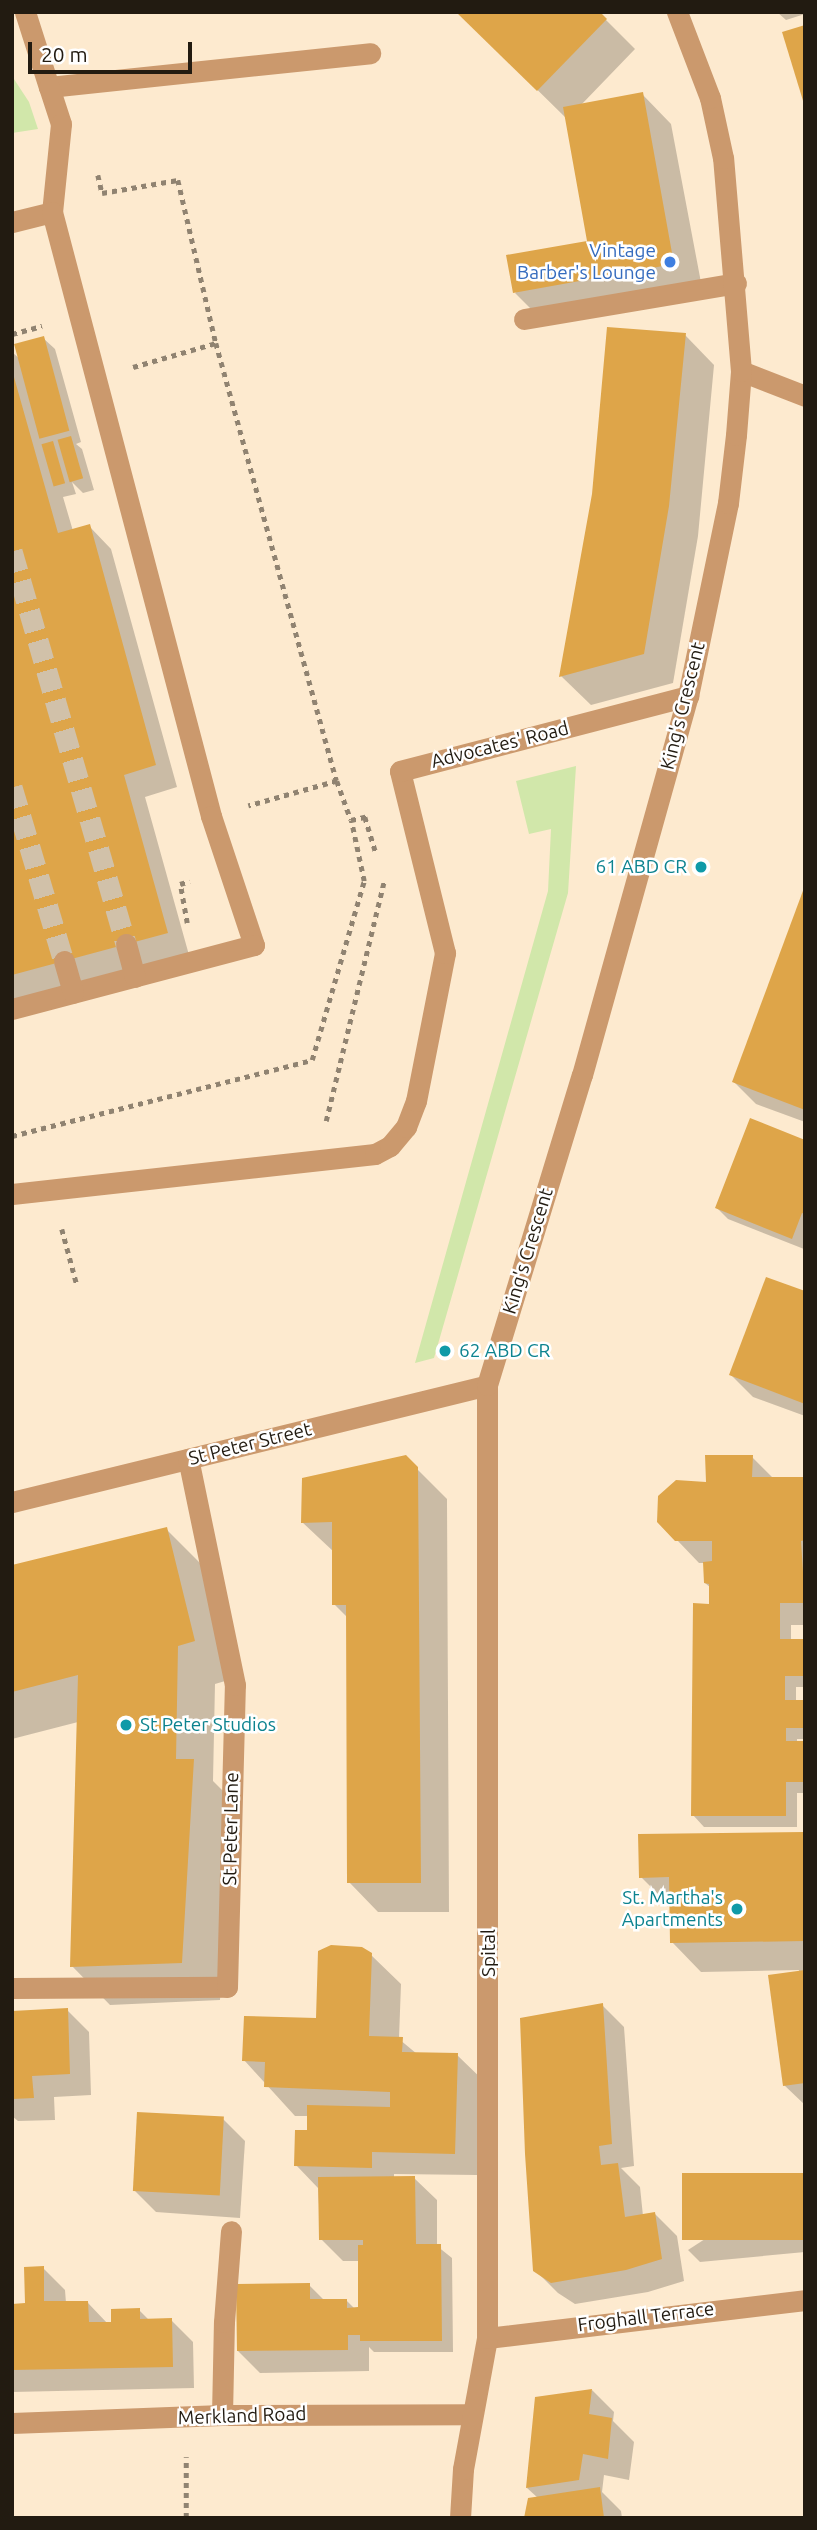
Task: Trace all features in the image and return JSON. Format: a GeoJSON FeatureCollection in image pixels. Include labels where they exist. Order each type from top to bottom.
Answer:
{"type":"FeatureCollection","features":[{"type":"Feature","properties":{"kind":"street"},"geometry":{"type":"LineString","coordinates":[[12,1009],[254,945],[211,816],[52,212],[61,124],[25,12]]}},
{"type":"Feature","properties":{"kind":"street","name":"King's Crescent"},"geometry":{"type":"LineString","coordinates":[[488,1385],[582,1075],[688,696],[728,503],[741,371],[736,283],[723,158],[710,98],[677,12]]}},
{"type":"Feature","properties":{"kind":"street"},"geometry":{"type":"LineString","coordinates":[[49,87],[370,53]]}},
{"type":"Feature","properties":{"kind":"street"},"geometry":{"type":"LineString","coordinates":[[12,222],[52,212]]}},
{"type":"Feature","properties":{"kind":"street"},"geometry":{"type":"LineString","coordinates":[[524,319],[736,283]]}},
{"type":"Feature","properties":{"kind":"street"},"geometry":{"type":"LineString","coordinates":[[741,371],[805,396]]}},
{"type":"Feature","properties":{"kind":"street","name":"Advocates' Road"},"geometry":{"type":"LineString","coordinates":[[12,1194],[375,1154],[390,1146],[406,1127],[416,1101],[445,953],[400,771],[688,696]]}},
{"type":"Feature","properties":{"kind":"street"},"geometry":{"type":"LineString","coordinates":[[126,944],[135,977]]}},
{"type":"Feature","properties":{"kind":"street"},"geometry":{"type":"LineString","coordinates":[[64,961],[73,993]]}},
{"type":"Feature","properties":{"kind":"street","name":"St Peter Street"},"geometry":{"type":"LineString","coordinates":[[12,1502],[488,1385]]}},
{"type":"Feature","properties":{"kind":"street","name":"Spital"},"geometry":{"type":"LineString","coordinates":[[460,2518],[463,2469],[472,2414],[484,2367],[487,2338],[488,1385]]}},
{"type":"Feature","properties":{"kind":"street","name":"St Peter Lane"},"geometry":{"type":"LineString","coordinates":[[12,1988],[227,1987],[235,1685],[188,1459]]}},
{"type":"Feature","properties":{"kind":"street"},"geometry":{"type":"LineString","coordinates":[[222,2415],[224,2322],[231,2231]]}},
{"type":"Feature","properties":{"kind":"street","name":"Froghall Terrace"},"geometry":{"type":"LineString","coordinates":[[487,2338],[805,2300]]}},
{"type":"Feature","properties":{"kind":"street","name":"Merkland Road"},"geometry":{"type":"LineString","coordinates":[[12,2423],[222,2415],[472,2414]]}},
{"type":"Feature","properties":{"kind":"path"},"geometry":{"type":"LineString","coordinates":[[12,1136],[312,1060],[364,881],[351,820],[337,781],[216,343],[178,180],[102,193],[92,151],[57,159]]}},
{"type":"Feature","properties":{"kind":"path"},"geometry":{"type":"LineString","coordinates":[[12,334],[46,325]]}},
{"type":"Feature","properties":{"kind":"path"},"geometry":{"type":"LineString","coordinates":[[97,377],[216,343]]}},
{"type":"Feature","properties":{"kind":"path"},"geometry":{"type":"LineString","coordinates":[[211,816],[337,781]]}},
{"type":"Feature","properties":{"kind":"path"},"geometry":{"type":"LineString","coordinates":[[351,820],[409,806]]}},
{"type":"Feature","properties":{"kind":"path"},"geometry":{"type":"LineString","coordinates":[[365,817],[377,857]]}},
{"type":"Feature","properties":{"kind":"path"},"geometry":{"type":"LineString","coordinates":[[181,924],[188,922],[180,884],[193,880],[190,867]]}},
{"type":"Feature","properties":{"kind":"path"},"geometry":{"type":"LineString","coordinates":[[330,1159],[327,1112],[384,881],[381,870]]}},
{"type":"Feature","properties":{"kind":"path"},"geometry":{"type":"LineString","coordinates":[[61,1221],[77,1285]]}},
{"type":"Feature","properties":{"kind":"path"},"geometry":{"type":"LineString","coordinates":[[186,2417],[186,2518]]}},
{"type":"Feature","properties":{"kind":"green space"},"geometry":{"type":"Polygon","coordinates":[[[12,76],[29,102],[38,129],[12,133],[12,76]]]}},
{"type":"Feature","properties":{"kind":"green space"},"geometry":{"type":"Polygon","coordinates":[[[576,766],[568,893],[434,1358],[415,1363],[548,891],[551,829],[529,834],[516,781],[576,766]]]}},
{"type":"Feature","properties":{"kind":"building"},"geometry":{"type":"Polygon","coordinates":[[[456,12],[600,12],[607,19],[537,91],[456,12]]]}},
{"type":"Feature","properties":{"kind":"building"},"geometry":{"type":"Polygon","coordinates":[[[805,25],[805,104],[804,104],[782,32],[805,25]]]}},
{"type":"Feature","properties":{"kind":"building"},"geometry":{"type":"Polygon","coordinates":[[[643,92],[674,264],[513,293],[506,255],[587,241],[563,107],[643,92]]]}},
{"type":"Feature","properties":{"kind":"building"},"geometry":{"type":"Polygon","coordinates":[[[607,327],[686,333],[669,506],[644,654],[559,677],[592,494],[607,327]]]}},
{"type":"Feature","properties":{"kind":"building"},"geometry":{"type":"Polygon","coordinates":[[[44,336],[69,431],[39,439],[14,344],[44,336]]]}},
{"type":"Feature","properties":{"kind":"building"},"geometry":{"type":"Polygon","coordinates":[[[12,370],[58,533],[90,524],[156,765],[124,775],[168,933],[12,975],[12,370]]]}},
{"type":"Feature","properties":{"kind":"building"},"geometry":{"type":"Polygon","coordinates":[[[71,436],[83,478],[70,482],[58,440],[71,436]]]}},
{"type":"Feature","properties":{"kind":"building"},"geometry":{"type":"Polygon","coordinates":[[[53,441],[65,483],[54,487],[41,444],[53,441]]]}},
{"type":"Feature","properties":{"kind":"building"},"geometry":{"type":"Polygon","coordinates":[[[805,889],[805,1110],[732,1082],[805,889]]]}},
{"type":"Feature","properties":{"kind":"building"},"geometry":{"type":"Polygon","coordinates":[[[750,1118],[805,1140],[805,1214],[802,1213],[792,1239],[715,1208],[750,1118]]]}},
{"type":"Feature","properties":{"kind":"building"},"geometry":{"type":"Polygon","coordinates":[[[766,1277],[805,1291],[805,1404],[729,1375],[766,1277]]]}},
{"type":"Feature","properties":{"kind":"building"},"geometry":{"type":"Polygon","coordinates":[[[406,1455],[418,1467],[421,1883],[347,1883],[346,1605],[332,1605],[332,1522],[301,1523],[302,1478],[406,1455]]]}},
{"type":"Feature","properties":{"kind":"building"},"geometry":{"type":"Polygon","coordinates":[[[705,1455],[753,1455],[752,1477],[805,1477],[805,1540],[801,1541],[805,1603],[780,1603],[780,1639],[805,1639],[805,1676],[785,1676],[785,1700],[805,1700],[805,1728],[786,1728],[786,1741],[805,1741],[805,1782],[786,1782],[786,1816],[691,1816],[693,1603],[709,1604],[709,1584],[704,1583],[703,1562],[712,1561],[712,1541],[675,1541],[657,1522],[658,1496],[676,1480],[706,1482],[705,1455]]]}},
{"type":"Feature","properties":{"kind":"building","name":"St Peter Studios"},"geometry":{"type":"Polygon","coordinates":[[[167,1527],[195,1641],[178,1646],[176,1759],[194,1759],[182,1963],[70,1967],[78,1675],[12,1692],[12,1565],[167,1527]]]}},
{"type":"Feature","properties":{"kind":"building","name":"St. Martha's Apartments"},"geometry":{"type":"Polygon","coordinates":[[[805,1832],[805,1941],[670,1943],[669,1877],[639,1878],[638,1834],[805,1832]]]}},
{"type":"Feature","properties":{"kind":"building"},"geometry":{"type":"Polygon","coordinates":[[[331,1945],[362,1947],[372,1953],[369,2036],[403,2037],[402,2052],[458,2053],[455,2154],[372,2152],[372,2168],[294,2166],[295,2130],[307,2130],[307,2105],[390,2107],[390,2092],[264,2087],[265,2062],[242,2061],[244,2016],[316,2018],[318,1951],[331,1945]]]}},
{"type":"Feature","properties":{"kind":"building"},"geometry":{"type":"Polygon","coordinates":[[[805,1970],[805,2083],[783,2086],[768,1975],[805,1970]]]}},
{"type":"Feature","properties":{"kind":"building"},"geometry":{"type":"Polygon","coordinates":[[[603,2003],[612,2144],[599,2146],[601,2165],[618,2163],[625,2217],[655,2212],[662,2259],[626,2270],[551,2283],[533,2271],[520,2018],[603,2003]]]}},
{"type":"Feature","properties":{"kind":"building"},"geometry":{"type":"Polygon","coordinates":[[[68,2008],[70,2074],[32,2076],[34,2098],[12,2099],[12,2011],[68,2008]]]}},
{"type":"Feature","properties":{"kind":"building"},"geometry":{"type":"Polygon","coordinates":[[[137,2112],[224,2117],[220,2195],[133,2191],[137,2112]]]}},
{"type":"Feature","properties":{"kind":"building"},"geometry":{"type":"Polygon","coordinates":[[[682,2173],[805,2173],[805,2240],[682,2240],[682,2173]]]}},
{"type":"Feature","properties":{"kind":"building"},"geometry":{"type":"Polygon","coordinates":[[[415,2176],[416,2244],[441,2244],[442,2341],[360,2341],[360,2335],[348,2335],[348,2350],[237,2351],[236,2284],[310,2283],[310,2299],[347,2299],[347,2308],[358,2307],[358,2245],[363,2245],[363,2240],[319,2240],[318,2177],[415,2176]]]}},
{"type":"Feature","properties":{"kind":"building"},"geometry":{"type":"Polygon","coordinates":[[[44,2266],[44,2301],[88,2301],[89,2322],[111,2322],[111,2309],[140,2308],[140,2319],[172,2318],[173,2367],[12,2370],[12,2304],[25,2303],[24,2267],[44,2266]]]}},
{"type":"Feature","properties":{"kind":"building"},"geometry":{"type":"Polygon","coordinates":[[[592,2389],[589,2414],[612,2418],[608,2459],[583,2454],[579,2480],[526,2488],[535,2397],[592,2389]]]}},
{"type":"Feature","properties":{"kind":"building"},"geometry":{"type":"Polygon","coordinates":[[[600,2487],[604,2518],[524,2518],[528,2498],[600,2487]]]}},
{"type":"Feature","properties":{"kind":"tunnel"},"geometry":{"type":"LineString","coordinates":[[12,551],[126,944]]}},
{"type":"Feature","properties":{"kind":"tunnel"},"geometry":{"type":"LineString","coordinates":[[12,787],[64,961]]}},
{"type":"Feature","properties":{"kind":"place","name":"Vintage Barber's Lounge"},"geometry":{"type":"Point","coordinates":[670,262]}},
{"type":"Feature","properties":{"kind":"place","name":"61 ABD CR"},"geometry":{"type":"Point","coordinates":[701,867]}},
{"type":"Feature","properties":{"kind":"place","name":"62 ABD CR"},"geometry":{"type":"Point","coordinates":[445,1351]}},
{"type":"Feature","properties":{"kind":"place","name":"St Peter Studios"},"geometry":{"type":"Point","coordinates":[126,1725]}},
{"type":"Feature","properties":{"kind":"place","name":"St. Martha's Apartments"},"geometry":{"type":"Point","coordinates":[737,1909]}}]}
